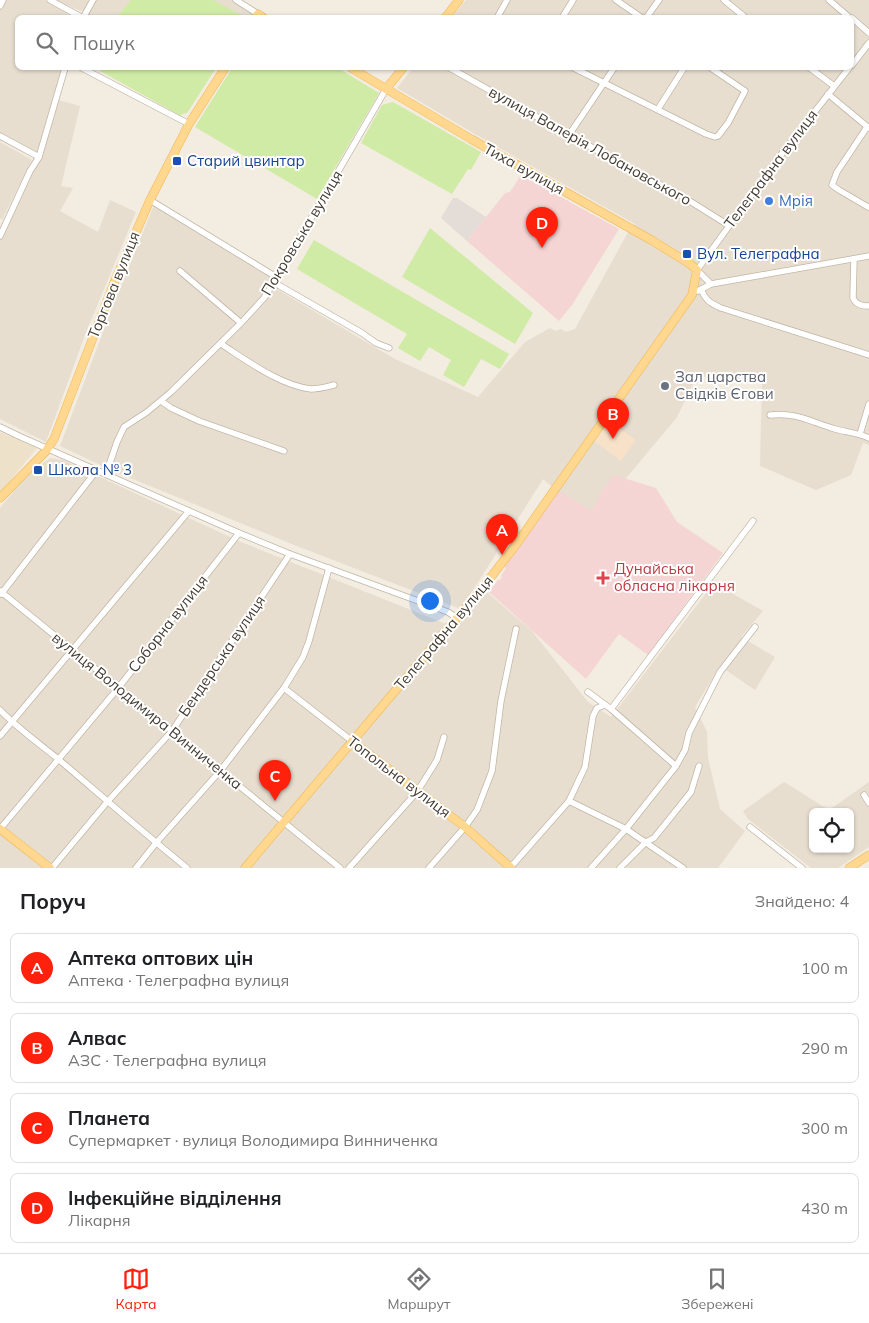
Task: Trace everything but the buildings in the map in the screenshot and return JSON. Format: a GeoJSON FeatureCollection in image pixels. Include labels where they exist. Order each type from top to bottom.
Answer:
{"type":"FeatureCollection","features":[{"type":"Feature","properties":{"kind":"main road"},"geometry":{"type":"LineString","coordinates":[[447,15],[459,0]]}},
{"type":"Feature","properties":{"kind":"main road","name":"Торгова вулиця"},"geometry":{"type":"LineString","coordinates":[[0,498],[48,448],[56,434],[110,292],[150,200],[189,124],[225,70]]}},
{"type":"Feature","properties":{"kind":"main road","name":"Тиха вулиця"},"geometry":{"type":"LineString","coordinates":[[354,70],[471,139],[654,241],[697,270]]}},
{"type":"Feature","properties":{"kind":"main road"},"geometry":{"type":"LineString","coordinates":[[386,89],[401,70]]}},
{"type":"Feature","properties":{"kind":"main road","name":"Телеграфна вулиця"},"geometry":{"type":"LineString","coordinates":[[245,868],[484,586],[526,532],[692,295],[697,270]]}},
{"type":"Feature","properties":{"kind":"main road","name":"Топольна вулиця"},"geometry":{"type":"LineString","coordinates":[[352,742],[464,827],[511,868]]}},
{"type":"Feature","properties":{"kind":"main road"},"geometry":{"type":"LineString","coordinates":[[0,829],[51,868]]}},
{"type":"Feature","properties":{"kind":"main road"},"geometry":{"type":"LineString","coordinates":[[850,868],[869,855]]}},
{"type":"Feature","properties":{"kind":"street"},"geometry":{"type":"LineString","coordinates":[[0,6],[3,0]]}},
{"type":"Feature","properties":{"kind":"street"},"geometry":{"type":"LineString","coordinates":[[50,0],[78,15]]}},
{"type":"Feature","properties":{"kind":"street"},"geometry":{"type":"LineString","coordinates":[[85,15],[93,0]]}},
{"type":"Feature","properties":{"kind":"street"},"geometry":{"type":"LineString","coordinates":[[236,0],[258,15]]}},
{"type":"Feature","properties":{"kind":"street"},"geometry":{"type":"LineString","coordinates":[[499,15],[507,0]]}},
{"type":"Feature","properties":{"kind":"street"},"geometry":{"type":"LineString","coordinates":[[564,15],[573,0]]}},
{"type":"Feature","properties":{"kind":"street"},"geometry":{"type":"LineString","coordinates":[[616,0],[638,15]]}},
{"type":"Feature","properties":{"kind":"street"},"geometry":{"type":"LineString","coordinates":[[648,15],[658,0]]}},
{"type":"Feature","properties":{"kind":"street"},"geometry":{"type":"LineString","coordinates":[[724,0],[742,15]]}},
{"type":"Feature","properties":{"kind":"street"},"geometry":{"type":"LineString","coordinates":[[829,0],[847,15]]}},
{"type":"Feature","properties":{"kind":"street"},"geometry":{"type":"LineString","coordinates":[[854,20],[869,33]]}},
{"type":"Feature","properties":{"kind":"street"},"geometry":{"type":"LineString","coordinates":[[854,61],[869,42]]}},
{"type":"Feature","properties":{"kind":"street"},"geometry":{"type":"LineString","coordinates":[[0,236],[3,224],[39,157],[64,70]]}},
{"type":"Feature","properties":{"kind":"street"},"geometry":{"type":"LineString","coordinates":[[86,70],[189,124]]}},
{"type":"Feature","properties":{"kind":"street","name":"вулиця Валерія Лобановського"},"geometry":{"type":"LineString","coordinates":[[454,70],[685,198],[728,226]]}},
{"type":"Feature","properties":{"kind":"street"},"geometry":{"type":"LineString","coordinates":[[578,70],[706,134],[718,136],[728,123],[745,91],[714,70]]}},
{"type":"Feature","properties":{"kind":"street"},"geometry":{"type":"LineString","coordinates":[[570,136],[613,70]]}},
{"type":"Feature","properties":{"kind":"street"},"geometry":{"type":"LineString","coordinates":[[658,109],[683,70]]}},
{"type":"Feature","properties":{"kind":"street"},"geometry":{"type":"LineString","coordinates":[[813,70],[834,86]]}},
{"type":"Feature","properties":{"kind":"street","name":"Телеграфна вулиця"},"geometry":{"type":"LineString","coordinates":[[697,270],[796,135],[847,70]]}},
{"type":"Feature","properties":{"kind":"street","name":"Покровська вулиця"},"geometry":{"type":"LineString","coordinates":[[106,474],[122,430],[162,401],[221,344],[264,298],[386,89]]}},
{"type":"Feature","properties":{"kind":"street"},"geometry":{"type":"LineString","coordinates":[[828,94],[868,128],[835,176],[832,184],[868,207]]}},
{"type":"Feature","properties":{"kind":"street"},"geometry":{"type":"LineString","coordinates":[[0,136],[39,157]]}},
{"type":"Feature","properties":{"kind":"street"},"geometry":{"type":"LineString","coordinates":[[150,200],[273,275],[274,282],[389,348]]}},
{"type":"Feature","properties":{"kind":"street"},"geometry":{"type":"LineString","coordinates":[[692,295],[711,284],[869,256]]}},
{"type":"Feature","properties":{"kind":"street"},"geometry":{"type":"LineString","coordinates":[[854,259],[853,298],[859,305],[869,306]]}},
{"type":"Feature","properties":{"kind":"street"},"geometry":{"type":"LineString","coordinates":[[697,270],[711,284]]}},
{"type":"Feature","properties":{"kind":"street"},"geometry":{"type":"LineString","coordinates":[[180,271],[241,323]]}},
{"type":"Feature","properties":{"kind":"street"},"geometry":{"type":"LineString","coordinates":[[701,289],[710,304],[869,355]]}},
{"type":"Feature","properties":{"kind":"street"},"geometry":{"type":"LineString","coordinates":[[221,344],[266,372],[298,386],[316,389],[334,385]]}},
{"type":"Feature","properties":{"kind":"street"},"geometry":{"type":"LineString","coordinates":[[162,401],[170,408],[199,421],[284,451]]}},
{"type":"Feature","properties":{"kind":"street"},"geometry":{"type":"LineString","coordinates":[[860,434],[869,404]]}},
{"type":"Feature","properties":{"kind":"street"},"geometry":{"type":"LineString","coordinates":[[770,415],[796,415],[869,438]]}},
{"type":"Feature","properties":{"kind":"street"},"geometry":{"type":"LineString","coordinates":[[0,427],[239,533],[290,554],[440,609],[457,618]]}},
{"type":"Feature","properties":{"kind":"street"},"geometry":{"type":"LineString","coordinates":[[1,594],[97,470]]}},
{"type":"Feature","properties":{"kind":"street"},"geometry":{"type":"LineString","coordinates":[[0,736],[189,511]]}},
{"type":"Feature","properties":{"kind":"street"},"geometry":{"type":"LineString","coordinates":[[611,708],[753,521]]}},
{"type":"Feature","properties":{"kind":"street","name":"Соборна вулиця"},"geometry":{"type":"LineString","coordinates":[[0,829],[119,688],[239,533]]}},
{"type":"Feature","properties":{"kind":"street","name":"Бендерська вулиця"},"geometry":{"type":"LineString","coordinates":[[51,868],[108,801],[172,731],[290,554]]}},
{"type":"Feature","properties":{"kind":"street"},"geometry":{"type":"LineString","coordinates":[[136,868],[221,770],[284,688],[303,657],[309,641],[329,568]]}},
{"type":"Feature","properties":{"kind":"street","name":"вулиця Володимира Винниченка"},"geometry":{"type":"LineString","coordinates":[[1,594],[340,868]]}},
{"type":"Feature","properties":{"kind":"street"},"geometry":{"type":"LineString","coordinates":[[591,868],[626,829],[676,766],[685,750],[689,733],[720,672],[755,627]]}},
{"type":"Feature","properties":{"kind":"street"},"geometry":{"type":"LineString","coordinates":[[430,868],[477,810],[492,771],[501,701],[516,629]]}},
{"type":"Feature","properties":{"kind":"street","name":"Топольна вулиця"},"geometry":{"type":"LineString","coordinates":[[284,688],[352,742]]}},
{"type":"Feature","properties":{"kind":"street"},"geometry":{"type":"LineString","coordinates":[[588,692],[604,705],[611,708],[676,766]]}},
{"type":"Feature","properties":{"kind":"street"},"geometry":{"type":"LineString","coordinates":[[511,868],[568,801],[585,767],[593,716],[597,708],[604,705]]}},
{"type":"Feature","properties":{"kind":"street"},"geometry":{"type":"LineString","coordinates":[[0,710],[11,722],[187,868]]}},
{"type":"Feature","properties":{"kind":"street"},"geometry":{"type":"LineString","coordinates":[[349,868],[417,792],[437,760],[444,737]]}},
{"type":"Feature","properties":{"kind":"street"},"geometry":{"type":"LineString","coordinates":[[620,868],[646,842],[654,838],[691,792],[699,766]]}},
{"type":"Feature","properties":{"kind":"street"},"geometry":{"type":"LineString","coordinates":[[864,795],[869,803]]}},
{"type":"Feature","properties":{"kind":"street"},"geometry":{"type":"LineString","coordinates":[[568,801],[626,829],[683,868]]}},
{"type":"Feature","properties":{"kind":"street"},"geometry":{"type":"LineString","coordinates":[[750,827],[802,868]]}},
{"type":"Feature","properties":{"kind":"shaded area"},"geometry":{"type":"Polygon","coordinates":[[[5,0],[45,0],[64,10],[68,15],[15,15],[15,70],[62,70],[58,100],[80,106],[61,186],[73,188],[60,211],[98,232],[110,200],[136,212],[85,335],[46,442],[0,419],[0,238],[36,152],[0,134],[0,10],[5,0]]]}},
{"type":"Feature","properties":{"kind":"shaded area"},"geometry":{"type":"Polygon","coordinates":[[[55,0],[91,0],[85,10],[81,11],[55,0]]]}},
{"type":"Feature","properties":{"kind":"shaded area"},"geometry":{"type":"Polygon","coordinates":[[[96,0],[232,0],[251,11],[253,15],[88,15],[96,0]]]}},
{"type":"Feature","properties":{"kind":"shaded area"},"geometry":{"type":"Polygon","coordinates":[[[466,0],[869,0],[869,445],[863,443],[851,475],[816,490],[760,466],[762,382],[697,376],[677,417],[594,517],[560,494],[543,479],[470,595],[458,608],[294,545],[111,470],[60,446],[109,316],[154,205],[270,275],[271,279],[268,284],[395,359],[478,397],[525,342],[550,328],[555,331],[561,329],[566,332],[575,329],[627,234],[635,224],[397,88],[411,70],[854,70],[854,15],[454,15],[466,0]]]}},
{"type":"Feature","properties":{"kind":"shaded area"},"geometry":{"type":"Polygon","coordinates":[[[0,142],[32,160],[2,220],[0,218],[0,142]]]}},
{"type":"Feature","properties":{"kind":"shaded area"},"geometry":{"type":"Polygon","coordinates":[[[521,175],[619,229],[572,305],[559,321],[467,241],[505,193],[510,192],[521,175]]]}},
{"type":"Feature","properties":{"kind":"shaded area"},"geometry":{"type":"Polygon","coordinates":[[[453,198],[457,198],[486,217],[467,241],[441,218],[453,198]]]}},
{"type":"Feature","properties":{"kind":"shaded area"},"geometry":{"type":"Polygon","coordinates":[[[605,418],[636,440],[621,461],[590,438],[605,418]]]}},
{"type":"Feature","properties":{"kind":"shaded area"},"geometry":{"type":"Polygon","coordinates":[[[0,432],[37,448],[0,493],[0,432]]]}},
{"type":"Feature","properties":{"kind":"shaded area"},"geometry":{"type":"Polygon","coordinates":[[[50,458],[63,460],[241,542],[456,628],[487,592],[532,631],[588,702],[611,717],[714,583],[763,611],[741,637],[775,657],[755,690],[720,666],[695,707],[707,732],[708,758],[720,809],[745,831],[718,868],[0,868],[0,508],[27,475],[50,458]]]}},
{"type":"Feature","properties":{"kind":"shaded area","name":"Дунайська обласна лікарня"},"geometry":{"type":"Polygon","coordinates":[[[614,475],[656,488],[677,522],[723,553],[648,655],[619,634],[586,679],[489,592],[502,577],[506,568],[504,566],[559,491],[592,511],[600,494],[614,475]]]}},
{"type":"Feature","properties":{"kind":"shaded area"},"geometry":{"type":"Polygon","coordinates":[[[784,782],[826,808],[809,808],[809,853],[854,853],[854,808],[832,808],[869,782],[869,847],[838,868],[811,868],[748,819],[743,811],[784,782]]]}},
{"type":"Feature","properties":{"kind":"green space"},"geometry":{"type":"Polygon","coordinates":[[[131,0],[213,0],[241,15],[119,15],[131,0]]]}},
{"type":"Feature","properties":{"kind":"green space"},"geometry":{"type":"Polygon","coordinates":[[[99,70],[215,70],[187,113],[181,116],[99,70]]]}},
{"type":"Feature","properties":{"kind":"green space"},"geometry":{"type":"Polygon","coordinates":[[[231,70],[341,70],[379,93],[317,199],[195,127],[231,70]]]}},
{"type":"Feature","properties":{"kind":"green space"},"geometry":{"type":"Polygon","coordinates":[[[393,102],[481,152],[471,170],[468,169],[452,194],[361,143],[382,105],[393,102]]]}},
{"type":"Feature","properties":{"kind":"green space"},"geometry":{"type":"Polygon","coordinates":[[[430,228],[533,313],[515,344],[402,277],[430,228]]]}},
{"type":"Feature","properties":{"kind":"green space"},"geometry":{"type":"Polygon","coordinates":[[[314,240],[509,354],[500,369],[481,359],[464,387],[443,375],[451,360],[429,347],[420,361],[398,348],[407,334],[297,269],[314,240]]]}},
{"type":"Feature","properties":{"kind":"place","name":"Старий цвинтар"},"geometry":{"type":"Point","coordinates":[177,161]}},
{"type":"Feature","properties":{"kind":"place","name":"Мрія"},"geometry":{"type":"Point","coordinates":[769,201]}},
{"type":"Feature","properties":{"kind":"place","name":"Інфекційне відділення"},"geometry":{"type":"Point","coordinates":[542,248]}},
{"type":"Feature","properties":{"kind":"place","name":"Вул. Телеграфна"},"geometry":{"type":"Point","coordinates":[687,254]}},
{"type":"Feature","properties":{"kind":"place","name":"Зал царства Свідків Єгови"},"geometry":{"type":"Point","coordinates":[665,386]}},
{"type":"Feature","properties":{"kind":"place","name":"Алвас"},"geometry":{"type":"Point","coordinates":[613,439]}},
{"type":"Feature","properties":{"kind":"place","name":"Школа № 3"},"geometry":{"type":"Point","coordinates":[38,470]}},
{"type":"Feature","properties":{"kind":"place","name":"Аптека оптових цін"},"geometry":{"type":"Point","coordinates":[502,555]}},
{"type":"Feature","properties":{"kind":"place","name":"Дунайська обласна лікарня"},"geometry":{"type":"Point","coordinates":[603,578]}},
{"type":"Feature","properties":{"kind":"place","name":"Планета"},"geometry":{"type":"Point","coordinates":[275,801]}}]}
